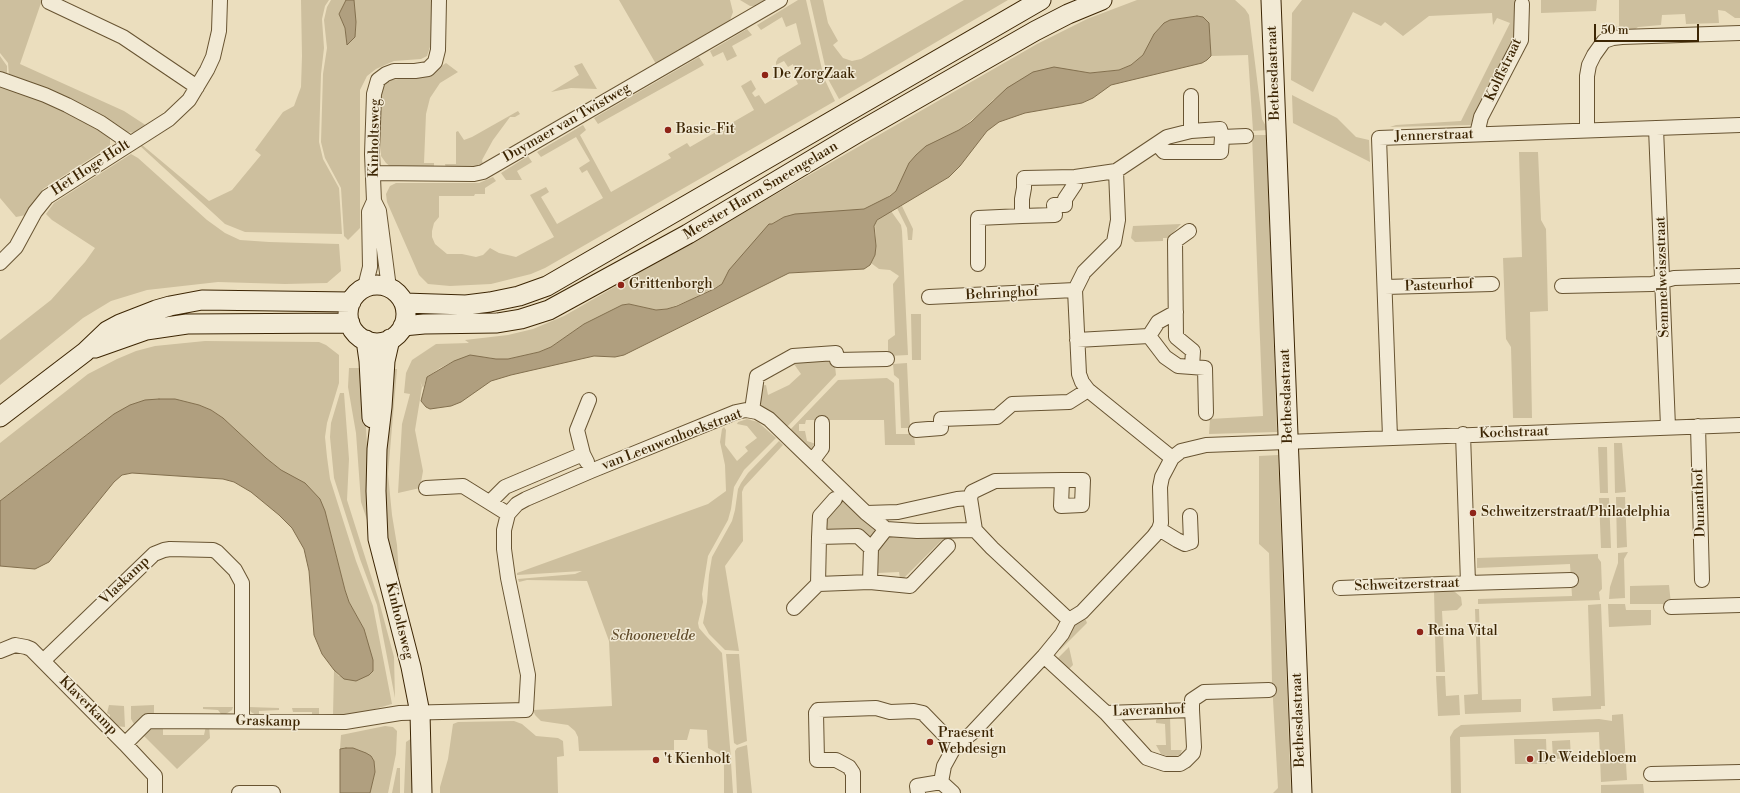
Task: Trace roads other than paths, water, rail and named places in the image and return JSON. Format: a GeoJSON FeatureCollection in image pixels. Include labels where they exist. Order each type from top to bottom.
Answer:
{"type":"FeatureCollection","features":[{"type":"Feature","properties":{"kind":"street"},"geometry":{"type":"LineString","coordinates":[[50,0],[49,2],[123,37],[197,87]]}},
{"type":"Feature","properties":{"kind":"street","name":"Het Hoge Holt"},"geometry":{"type":"LineString","coordinates":[[0,263],[16,248],[34,212],[47,197],[179,111],[197,87],[207,70],[216,45],[219,30],[220,0]]}},
{"type":"Feature","properties":{"kind":"street","name":"Kinholtsweg"},"geometry":{"type":"LineString","coordinates":[[366,288],[370,267],[369,212],[374,201],[372,154],[374,94],[378,80],[386,74],[394,72],[415,72],[428,69],[435,62],[438,50],[440,0]]}},
{"type":"Feature","properties":{"kind":"street","name":"Duymaer van Twistweg"},"geometry":{"type":"LineString","coordinates":[[374,173],[474,174],[483,172],[780,0]]}},
{"type":"Feature","properties":{"kind":"street","name":"Meester Harm Smeengelaan"},"geometry":{"type":"LineString","coordinates":[[404,303],[466,305],[519,296],[547,286],[1041,0]]}},
{"type":"Feature","properties":{"kind":"street","name":"Meester Harm Smeengelaan"},"geometry":{"type":"LineString","coordinates":[[403,326],[424,324],[498,323],[521,319],[549,310],[688,234],[864,129],[1028,34],[1068,14],[1102,0]]}},
{"type":"Feature","properties":{"kind":"street","name":"Bethesdastraat"},"geometry":{"type":"LineString","coordinates":[[1271,0],[1302,793]]}},
{"type":"Feature","properties":{"kind":"street","name":"Kolffstraat"},"geometry":{"type":"LineString","coordinates":[[1477,134],[1481,117],[1521,40],[1522,4]]}},
{"type":"Feature","properties":{"kind":"street"},"geometry":{"type":"LineString","coordinates":[[1587,130],[1587,76],[1589,65],[1604,41],[1622,37],[1740,33]]}},
{"type":"Feature","properties":{"kind":"street"},"geometry":{"type":"LineString","coordinates":[[0,79],[45,95],[67,105],[101,123],[130,143]]}},
{"type":"Feature","properties":{"kind":"street"},"geometry":{"type":"LineString","coordinates":[[1191,96],[1191,131]]}},
{"type":"Feature","properties":{"kind":"street","name":"Jennerstraat"},"geometry":{"type":"LineString","coordinates":[[1390,437],[1379,138],[1740,124]]}},
{"type":"Feature","properties":{"kind":"street","name":"Semmelweiszstraat"},"geometry":{"type":"LineString","coordinates":[[1656,128],[1668,427]]}},
{"type":"Feature","properties":{"kind":"street"},"geometry":{"type":"LineString","coordinates":[[1022,216],[1024,178],[1075,177],[1116,171],[1157,144],[1167,138],[1191,131],[1220,129],[1222,137],[1221,152],[1164,152],[1157,144]]}},
{"type":"Feature","properties":{"kind":"street"},"geometry":{"type":"LineString","coordinates":[[1222,137],[1246,136]]}},
{"type":"Feature","properties":{"kind":"street"},"geometry":{"type":"LineString","coordinates":[[1116,171],[1118,220],[1114,242],[1084,272],[1075,290],[1079,374],[1082,382],[1088,390],[1172,458]]}},
{"type":"Feature","properties":{"kind":"street"},"geometry":{"type":"LineString","coordinates":[[978,264],[978,218],[1054,215],[1054,205],[1065,205],[1065,199],[1075,184],[1075,177]]}},
{"type":"Feature","properties":{"kind":"street","name":"Kinholtsweg"},"geometry":{"type":"LineString","coordinates":[[374,201],[379,211],[389,288]]}},
{"type":"Feature","properties":{"kind":"street"},"geometry":{"type":"LineString","coordinates":[[1189,231],[1175,241],[1176,337],[1193,351],[1192,367]]}},
{"type":"Feature","properties":{"kind":"street"},"geometry":{"type":"LineString","coordinates":[[1562,286],[1652,284],[1674,278],[1740,276]]}},
{"type":"Feature","properties":{"kind":"street","name":"Pasteurhof"},"geometry":{"type":"LineString","coordinates":[[1385,288],[1492,284]]}},
{"type":"Feature","properties":{"kind":"street"},"geometry":{"type":"LineString","coordinates":[[377,285],[389,288],[398,294],[404,303],[406,315],[403,326],[398,334],[390,339],[378,342],[366,340],[356,333],[350,323],[348,312],[351,302],[357,293],[366,288],[377,285]]}},
{"type":"Feature","properties":{"kind":"street","name":"Behringhof"},"geometry":{"type":"LineString","coordinates":[[929,297],[1075,290]]}},
{"type":"Feature","properties":{"kind":"street"},"geometry":{"type":"LineString","coordinates":[[0,417],[85,352],[107,331],[120,324],[163,308],[187,302],[217,300],[351,302]]}},
{"type":"Feature","properties":{"kind":"street"},"geometry":{"type":"LineString","coordinates":[[1149,336],[1158,322],[1176,312]]}},
{"type":"Feature","properties":{"kind":"street"},"geometry":{"type":"LineString","coordinates":[[85,352],[146,330],[187,324],[350,323]]}},
{"type":"Feature","properties":{"kind":"street"},"geometry":{"type":"LineString","coordinates":[[1077,340],[1149,336]]}},
{"type":"Feature","properties":{"kind":"street"},"geometry":{"type":"LineString","coordinates":[[1149,336],[1165,356],[1178,366],[1205,368],[1206,413]]}},
{"type":"Feature","properties":{"kind":"street","name":"Kinholtsweg"},"geometry":{"type":"LineString","coordinates":[[390,339],[385,361],[377,449],[376,491],[378,539],[411,667],[420,713],[422,793]]}},
{"type":"Feature","properties":{"kind":"street","name":"Kinholtsweg"},"geometry":{"type":"LineString","coordinates":[[366,340],[369,361],[370,408],[377,449]]}},
{"type":"Feature","properties":{"kind":"street","name":"van Leeuwenhoekstraat"},"geometry":{"type":"LineString","coordinates":[[752,410],[757,376],[793,356],[836,354],[836,360],[887,359]]}},
{"type":"Feature","properties":{"kind":"street"},"geometry":{"type":"LineString","coordinates":[[916,430],[941,428],[941,420],[997,417],[1012,404],[1069,402],[1088,390]]}},
{"type":"Feature","properties":{"kind":"street","name":"van Leeuwenhoekstraat"},"geometry":{"type":"LineString","coordinates":[[589,400],[577,430],[583,454],[591,471]]}},
{"type":"Feature","properties":{"kind":"street","name":"van Leeuwenhoekstraat"},"geometry":{"type":"LineString","coordinates":[[508,514],[517,504],[526,499],[591,471],[736,412],[752,410],[763,414],[769,419],[866,513],[886,529]]}},
{"type":"Feature","properties":{"kind":"street"},"geometry":{"type":"LineString","coordinates":[[813,460],[822,448],[822,424]]}},
{"type":"Feature","properties":{"kind":"street","name":"Kochstraat"},"geometry":{"type":"LineString","coordinates":[[1288,442],[1463,434],[1740,425]]}},
{"type":"Feature","properties":{"kind":"street","name":"Dunanthof"},"geometry":{"type":"LineString","coordinates":[[1698,426],[1702,580]]}},
{"type":"Feature","properties":{"kind":"street","name":"Schweitzerstraat"},"geometry":{"type":"LineString","coordinates":[[1340,588],[1468,583],[1463,434]]}},
{"type":"Feature","properties":{"kind":"street"},"geometry":{"type":"LineString","coordinates":[[941,782],[944,766],[955,746],[967,738],[1044,656],[1062,634],[1069,620],[1082,612],[1159,528],[1161,515],[1160,487],[1162,477],[1172,458],[1181,451],[1206,445],[1288,442]]}},
{"type":"Feature","properties":{"kind":"street","name":"van Leeuwenhoekstraat"},"geometry":{"type":"LineString","coordinates":[[490,502],[506,487],[583,454]]}},
{"type":"Feature","properties":{"kind":"street"},"geometry":{"type":"LineString","coordinates":[[1062,480],[995,481],[972,492],[970,498],[975,530],[992,548],[1069,620]]}},
{"type":"Feature","properties":{"kind":"street"},"geometry":{"type":"LineString","coordinates":[[420,713],[526,710],[528,675],[508,578],[504,549],[504,530],[508,514],[463,486],[426,488]]}},
{"type":"Feature","properties":{"kind":"street"},"geometry":{"type":"LineString","coordinates":[[866,513],[898,512],[957,499],[970,498]]}},
{"type":"Feature","properties":{"kind":"street"},"geometry":{"type":"LineString","coordinates":[[818,584],[820,516],[835,499]]}},
{"type":"Feature","properties":{"kind":"street"},"geometry":{"type":"LineString","coordinates":[[1159,528],[1185,544],[1190,542],[1190,516]]}},
{"type":"Feature","properties":{"kind":"street"},"geometry":{"type":"LineString","coordinates":[[870,582],[871,548],[886,529],[917,531],[975,530]]}},
{"type":"Feature","properties":{"kind":"street"},"geometry":{"type":"LineString","coordinates":[[819,537],[858,536],[871,548]]}},
{"type":"Feature","properties":{"kind":"street"},"geometry":{"type":"LineString","coordinates":[[794,608],[818,584],[870,582],[910,586],[948,546]]}},
{"type":"Feature","properties":{"kind":"street","name":"Vlaskamp"},"geometry":{"type":"LineString","coordinates":[[42,661],[154,554],[170,549],[213,550],[235,570],[242,583],[242,721]]}},
{"type":"Feature","properties":{"kind":"street"},"geometry":{"type":"LineString","coordinates":[[1468,583],[1571,580]]}},
{"type":"Feature","properties":{"kind":"street"},"geometry":{"type":"LineString","coordinates":[[1672,607],[1740,605]]}},
{"type":"Feature","properties":{"kind":"street","name":"Klaverkamp"},"geometry":{"type":"LineString","coordinates":[[0,651],[21,645],[31,649],[126,744],[155,776],[155,793]]}},
{"type":"Feature","properties":{"kind":"street","name":"Laveranhof"},"geometry":{"type":"LineString","coordinates":[[1044,656],[1106,713],[1147,758],[1165,764],[1180,764],[1193,752],[1192,700],[1204,692],[1269,690]]}},
{"type":"Feature","properties":{"kind":"street"},"geometry":{"type":"LineString","coordinates":[[853,793],[853,773],[850,767],[836,760],[817,760],[816,713],[818,710],[876,708],[890,712],[914,711],[923,713],[955,746]]}},
{"type":"Feature","properties":{"kind":"street","name":"Laveranhof"},"geometry":{"type":"LineString","coordinates":[[1106,713],[1192,710]]}},
{"type":"Feature","properties":{"kind":"street","name":"Graskamp"},"geometry":{"type":"LineString","coordinates":[[126,744],[148,721],[345,722],[400,713],[420,713]]}},
{"type":"Feature","properties":{"kind":"street"},"geometry":{"type":"LineString","coordinates":[[1651,774],[1740,772]]}},
{"type":"Feature","properties":{"kind":"street"},"geometry":{"type":"LineString","coordinates":[[918,793],[917,786],[941,782]]}},
{"type":"Feature","properties":{"kind":"street"},"geometry":{"type":"LineString","coordinates":[[941,782],[952,793]]}},
{"type":"Feature","properties":{"kind":"street"},"geometry":{"type":"LineString","coordinates":[[239,793],[273,793]]}},
{"type":"Feature","properties":{"kind":"place","name":"De ZorgZaak"},"geometry":{"type":"Point","coordinates":[765,75]}},
{"type":"Feature","properties":{"kind":"place","name":"Basic-Fit"},"geometry":{"type":"Point","coordinates":[668,130]}},
{"type":"Feature","properties":{"kind":"place","name":"Grittenborgh"},"geometry":{"type":"Point","coordinates":[621,285]}},
{"type":"Feature","properties":{"kind":"place","name":"Schweitzerstraat/Philadelphia"},"geometry":{"type":"Point","coordinates":[1473,513]}},
{"type":"Feature","properties":{"kind":"place","name":"Reina Vital"},"geometry":{"type":"Point","coordinates":[1420,632]}},
{"type":"Feature","properties":{"kind":"place","name":"Praesent Webdesign"},"geometry":{"type":"Point","coordinates":[930,742]}},
{"type":"Feature","properties":{"kind":"place","name":"De Weidebloem"},"geometry":{"type":"Point","coordinates":[1530,759]}},
{"type":"Feature","properties":{"kind":"place","name":"'t Kienholt"},"geometry":{"type":"Point","coordinates":[656,760]}},
{"type":"Feature","properties":{"kind":"park label","name":"Schoonevelde"},"geometry":{"type":"Point","coordinates":[653,637]}}]}
